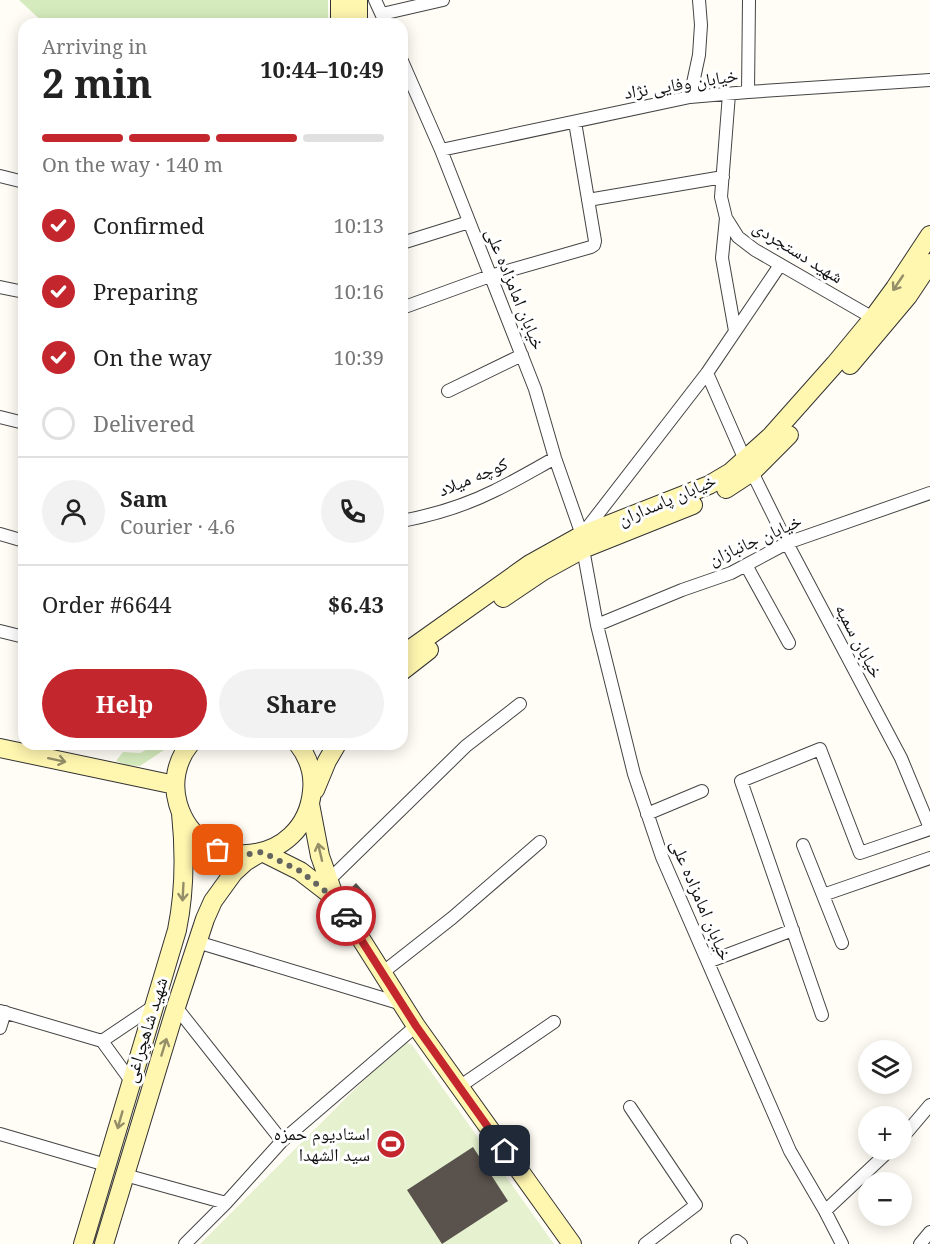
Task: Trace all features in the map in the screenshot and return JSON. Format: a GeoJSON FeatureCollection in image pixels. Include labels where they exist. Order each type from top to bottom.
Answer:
{"type":"FeatureCollection","features":[{"type":"Feature","properties":{"kind":"street"},"geometry":{"type":"LineString","coordinates":[[340,0],[340,18]]}},
{"type":"Feature","properties":{"kind":"street"},"geometry":{"type":"LineString","coordinates":[[373,9],[442,0]]}},
{"type":"Feature","properties":{"kind":"street"},"geometry":{"type":"LineString","coordinates":[[690,97],[699,55],[701,25],[699,0]]}},
{"type":"Feature","properties":{"kind":"street"},"geometry":{"type":"LineString","coordinates":[[748,92],[749,0]]}},
{"type":"Feature","properties":{"kind":"street","name":"خیابان امامزاده علی"},"geometry":{"type":"LineString","coordinates":[[408,75],[441,150],[535,389],[582,542],[597,625],[634,774],[662,857],[790,1151],[841,1243]]}},
{"type":"Feature","properties":{"kind":"street","name":"خیابان وفایی نژاد"},"geometry":{"type":"LineString","coordinates":[[441,150],[690,97],[930,80]]}},
{"type":"Feature","properties":{"kind":"street"},"geometry":{"type":"LineString","coordinates":[[729,94],[722,197],[726,218],[722,258],[735,331]]}},
{"type":"Feature","properties":{"kind":"street"},"geometry":{"type":"LineString","coordinates":[[408,306],[490,276],[594,245],[575,122]]}},
{"type":"Feature","properties":{"kind":"street"},"geometry":{"type":"LineString","coordinates":[[0,176],[18,181]]}},
{"type":"Feature","properties":{"kind":"street"},"geometry":{"type":"LineString","coordinates":[[588,200],[723,177]]}},
{"type":"Feature","properties":{"kind":"street","name":"شهید دستجردی"},"geometry":{"type":"LineString","coordinates":[[726,218],[738,237],[755,250],[873,318]]}},
{"type":"Feature","properties":{"kind":"street"},"geometry":{"type":"LineString","coordinates":[[408,241],[469,222]]}},
{"type":"Feature","properties":{"kind":"street","name":"خیابان پاسداران"},"geometry":{"type":"LineString","coordinates":[[748,466],[873,318],[930,235]]}},
{"type":"Feature","properties":{"kind":"street","name":"خیابان پاسداران"},"geometry":{"type":"LineString","coordinates":[[408,651],[530,564],[709,485],[731,472],[748,466],[780,445],[908,296],[930,263]]}},
{"type":"Feature","properties":{"kind":"street"},"geometry":{"type":"LineString","coordinates":[[582,542],[706,373],[780,265]]}},
{"type":"Feature","properties":{"kind":"street"},"geometry":{"type":"LineString","coordinates":[[0,288],[18,291]]}},
{"type":"Feature","properties":{"kind":"street"},"geometry":{"type":"LineString","coordinates":[[448,391],[522,355]]}},
{"type":"Feature","properties":{"kind":"street","name":"خیابان سمیه"},"geometry":{"type":"LineString","coordinates":[[706,373],[748,466],[901,758],[930,829]]}},
{"type":"Feature","properties":{"kind":"street"},"geometry":{"type":"LineString","coordinates":[[0,417],[18,422]]}},
{"type":"Feature","properties":{"kind":"street","name":"کوچه میلاد"},"geometry":{"type":"LineString","coordinates":[[408,520],[493,492],[555,458]]}},
{"type":"Feature","properties":{"kind":"street","name":"خیابان جانبازان"},"geometry":{"type":"LineString","coordinates":[[597,625],[682,590],[731,573],[787,543],[930,493]]}},
{"type":"Feature","properties":{"kind":"street"},"geometry":{"type":"LineString","coordinates":[[0,534],[18,539]]}},
{"type":"Feature","properties":{"kind":"street","name":"خیابان پاسداران"},"geometry":{"type":"LineString","coordinates":[[408,666],[582,542]]}},
{"type":"Feature","properties":{"kind":"street"},"geometry":{"type":"LineString","coordinates":[[746,565],[789,643]]}},
{"type":"Feature","properties":{"kind":"street"},"geometry":{"type":"LineString","coordinates":[[0,631],[18,636]]}},
{"type":"Feature","properties":{"kind":"street"},"geometry":{"type":"LineString","coordinates":[[329,880],[466,746],[520,704]]}},
{"type":"Feature","properties":{"kind":"street"},"geometry":{"type":"LineString","coordinates":[[0,748],[175,785],[180,760],[186,750]]}},
{"type":"Feature","properties":{"kind":"street"},"geometry":{"type":"LineString","coordinates":[[822,1015],[741,781],[820,749],[860,853],[930,829]]}},
{"type":"Feature","properties":{"kind":"street"},"geometry":{"type":"LineString","coordinates":[[302,750],[312,773],[311,802],[320,856],[334,898],[416,1026],[572,1244]]}},
{"type":"Feature","properties":{"kind":"street"},"geometry":{"type":"LineString","coordinates":[[311,802],[333,750]]}},
{"type":"Feature","properties":{"kind":"street","name":"شهید شاهچراغی"},"geometry":{"type":"LineString","coordinates":[[83,1244],[177,930],[182,906],[184,840],[175,785]]}},
{"type":"Feature","properties":{"kind":"street"},"geometry":{"type":"LineString","coordinates":[[647,814],[702,791]]}},
{"type":"Feature","properties":{"kind":"street","name":"شهید شاهچراغی"},"geometry":{"type":"LineString","coordinates":[[104,1244],[176,1007],[213,901],[234,872],[245,862],[283,843],[293,835],[302,824],[311,802]]}},
{"type":"Feature","properties":{"kind":"street"},"geometry":{"type":"LineString","coordinates":[[181,813],[187,825],[196,835],[218,850],[244,855],[260,853],[300,871],[334,898]]}},
{"type":"Feature","properties":{"kind":"street"},"geometry":{"type":"LineString","coordinates":[[382,973],[452,918],[540,842]]}},
{"type":"Feature","properties":{"kind":"street"},"geometry":{"type":"LineString","coordinates":[[803,844],[842,943]]}},
{"type":"Feature","properties":{"kind":"street"},"geometry":{"type":"LineString","coordinates":[[823,895],[930,858]]}},
{"type":"Feature","properties":{"kind":"street"},"geometry":{"type":"LineString","coordinates":[[708,962],[793,930]]}},
{"type":"Feature","properties":{"kind":"street"},"geometry":{"type":"LineString","coordinates":[[197,942],[402,1004]]}},
{"type":"Feature","properties":{"kind":"street"},"geometry":{"type":"LineString","coordinates":[[102,1041],[155,1003],[176,1007],[282,1141]]}},
{"type":"Feature","properties":{"kind":"street"},"geometry":{"type":"LineString","coordinates":[[0,1028],[2,1012],[102,1041],[131,1081]]}},
{"type":"Feature","properties":{"kind":"street"},"geometry":{"type":"LineString","coordinates":[[459,1087],[554,1022]]}},
{"type":"Feature","properties":{"kind":"street"},"geometry":{"type":"LineString","coordinates":[[185,1244],[282,1141],[416,1026]]}},
{"type":"Feature","properties":{"kind":"street"},"geometry":{"type":"LineString","coordinates":[[912,1127],[930,1106]]}},
{"type":"Feature","properties":{"kind":"street"},"geometry":{"type":"LineString","coordinates":[[630,1107],[696,1205],[645,1244]]}},
{"type":"Feature","properties":{"kind":"street"},"geometry":{"type":"LineString","coordinates":[[0,1134],[106,1165]]}},
{"type":"Feature","properties":{"kind":"street"},"geometry":{"type":"LineString","coordinates":[[825,1211],[879,1160]]}},
{"type":"Feature","properties":{"kind":"street"},"geometry":{"type":"LineString","coordinates":[[124,1175],[226,1203]]}},
{"type":"Feature","properties":{"kind":"street"},"geometry":{"type":"LineString","coordinates":[[920,1244],[930,1232]]}},
{"type":"Feature","properties":{"kind":"green space"},"geometry":{"type":"Polygon","coordinates":[[[19,0],[328,0],[328,18],[38,18],[19,0]]]}},
{"type":"Feature","properties":{"kind":"green space"},"geometry":{"type":"Polygon","coordinates":[[[146,750],[164,750],[140,766],[116,761],[123,752],[140,753],[146,750]]]}},
{"type":"Feature","properties":{"kind":"green space","name":"استادیوم حمزه سید الشهدا"},"geometry":{"type":"Polygon","coordinates":[[[406,1042],[412,1045],[554,1244],[200,1244],[401,1043],[406,1042]]]}},
{"type":"Feature","properties":{"kind":"building"},"geometry":{"type":"Polygon","coordinates":[[[356,883],[364,892],[357,900],[350,889],[356,883]]]}},
{"type":"Feature","properties":{"kind":"building"},"geometry":{"type":"Polygon","coordinates":[[[473,1147],[508,1201],[442,1244],[407,1190],[473,1147]]]}},
{"type":"Feature","properties":{"kind":"way so far"},"geometry":{"type":"LineString","coordinates":[[218,850],[244,855],[262,852],[300,871],[334,898],[346,916]]}},
{"type":"Feature","properties":{"kind":"place","name":"استادیوم حمزه سید الشهدا"},"geometry":{"type":"Point","coordinates":[391,1144]}},
{"type":"Feature","properties":{"kind":"route"},"geometry":{"type":"LineString","coordinates":[[346,916],[416,1026],[505,1151]]}}]}
